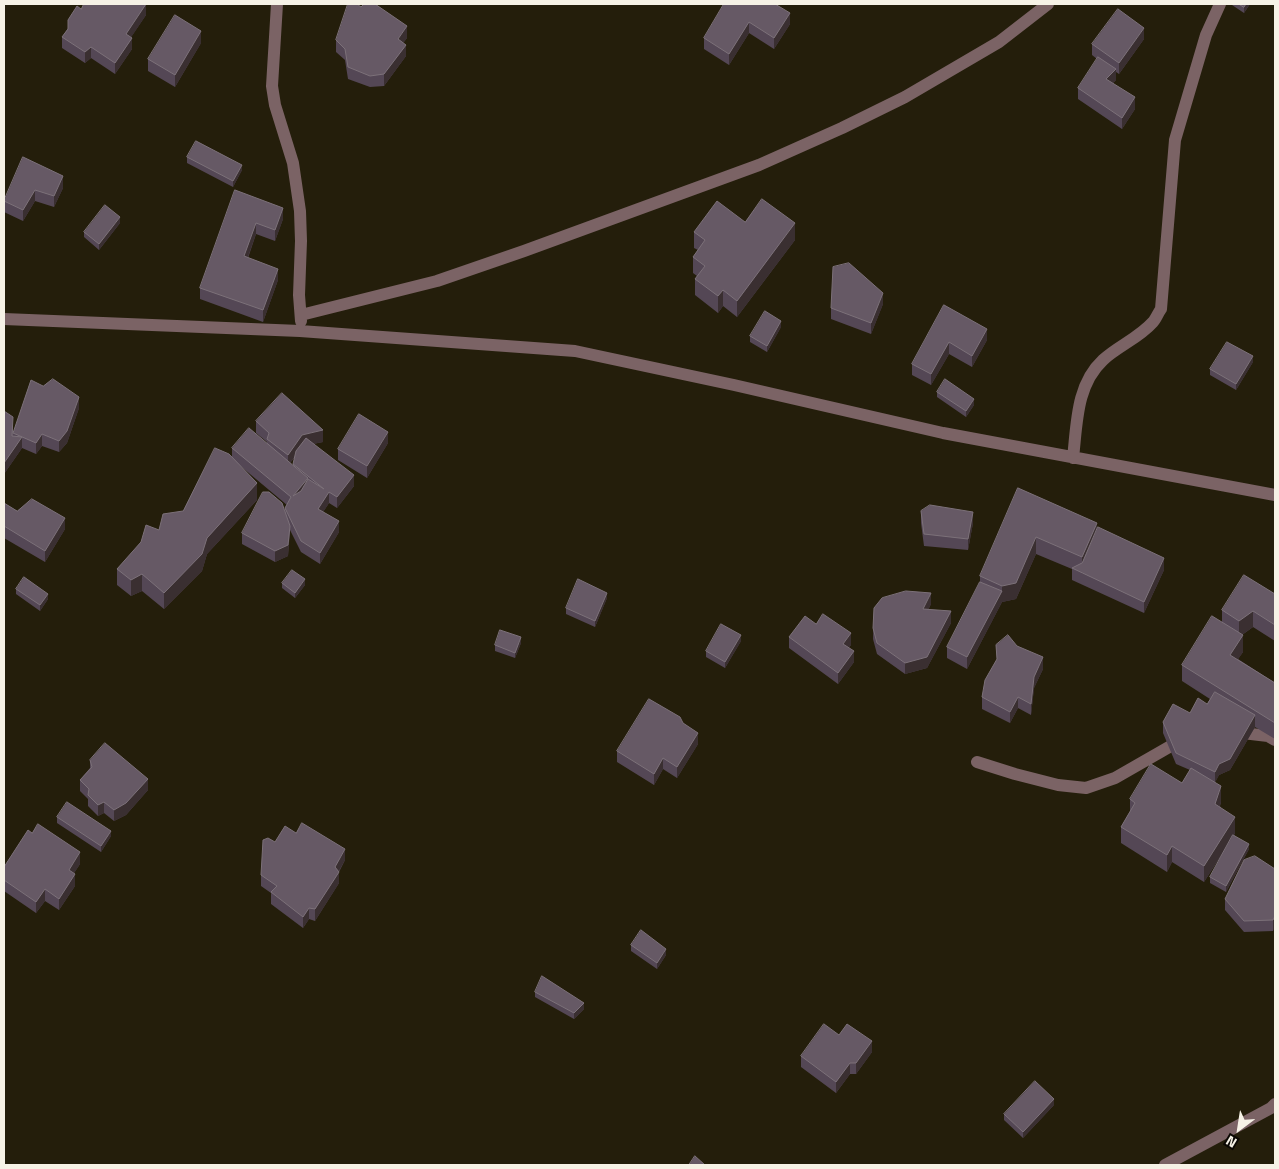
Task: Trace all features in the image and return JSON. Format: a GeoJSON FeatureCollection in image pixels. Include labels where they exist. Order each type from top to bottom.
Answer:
{"type":"FeatureCollection","features":[{"type":"Feature","properties":{"kind":"street"},"geometry":{"type":"LineString","coordinates":[[277,4],[272,86],[275,106],[293,162],[300,211],[300,331]]}},
{"type":"Feature","properties":{"kind":"street"},"geometry":{"type":"LineString","coordinates":[[301,315],[437,281],[759,165],[906,97],[999,42],[1048,4]]}},
{"type":"Feature","properties":{"kind":"street"},"geometry":{"type":"LineString","coordinates":[[1073,458],[1080,404],[1084,387],[1091,374],[1103,360],[1153,322],[1161,309],[1175,140],[1206,35],[1220,4]]}},
{"type":"Feature","properties":{"kind":"street"},"geometry":{"type":"LineString","coordinates":[[4,319],[300,331],[576,351],[943,433],[1275,495]]}},
{"type":"Feature","properties":{"kind":"street"},"geometry":{"type":"LineString","coordinates":[[1221,731],[1268,736],[1275,740]]}},
{"type":"Feature","properties":{"kind":"street"},"geometry":{"type":"LineString","coordinates":[[977,762],[1058,785],[1086,788],[1115,778],[1182,740],[1196,735]]}},
{"type":"Feature","properties":{"kind":"street"},"geometry":{"type":"LineString","coordinates":[[1165,1165],[1272,1108],[1275,1104]]}},
{"type":"Feature","properties":{"kind":"building"},"geometry":{"type":"Polygon","coordinates":[[[84,4],[146,4],[126,34],[132,38],[115,63],[91,47],[85,52],[62,37],[68,29],[68,20],[77,6],[81,9],[84,4]]]}},
{"type":"Feature","properties":{"kind":"building"},"geometry":{"type":"Polygon","coordinates":[[[348,4],[357,4],[361,7],[364,4],[375,4],[407,26],[398,39],[406,45],[384,74],[370,76],[348,67],[345,49],[336,40],[348,4]]]}},
{"type":"Feature","properties":{"kind":"building"},"geometry":{"type":"Polygon","coordinates":[[[724,4],[775,4],[790,13],[774,38],[749,22],[729,54],[704,38],[724,4]]]}},
{"type":"Feature","properties":{"kind":"building"},"geometry":{"type":"Polygon","coordinates":[[[1118,9],[1144,28],[1119,63],[1092,44],[1118,9]]]}},
{"type":"Feature","properties":{"kind":"building"},"geometry":{"type":"Polygon","coordinates":[[[175,15],[201,31],[175,75],[148,59],[175,15]]]}},
{"type":"Feature","properties":{"kind":"building"},"geometry":{"type":"Polygon","coordinates":[[[1098,57],[1116,69],[1106,79],[1135,97],[1122,118],[1078,88],[1098,57]]]}},
{"type":"Feature","properties":{"kind":"building"},"geometry":{"type":"Polygon","coordinates":[[[196,141],[242,165],[233,181],[187,157],[196,141]]]}},
{"type":"Feature","properties":{"kind":"building"},"geometry":{"type":"Polygon","coordinates":[[[23,157],[63,176],[54,196],[35,190],[23,210],[4,201],[23,157]]]}},
{"type":"Feature","properties":{"kind":"building"},"geometry":{"type":"Polygon","coordinates":[[[235,190],[283,208],[275,230],[256,223],[244,256],[278,269],[263,310],[200,288],[235,190]]]}},
{"type":"Feature","properties":{"kind":"building"},"geometry":{"type":"Polygon","coordinates":[[[762,199],[795,223],[737,301],[723,290],[718,296],[695,279],[705,266],[693,257],[705,240],[694,232],[717,201],[745,222],[762,199]]]}},
{"type":"Feature","properties":{"kind":"building"},"geometry":{"type":"Polygon","coordinates":[[[105,205],[120,217],[99,244],[84,232],[105,205]]]}},
{"type":"Feature","properties":{"kind":"building"},"geometry":{"type":"Polygon","coordinates":[[[849,263],[883,293],[871,323],[831,308],[833,267],[849,263]]]}},
{"type":"Feature","properties":{"kind":"building"},"geometry":{"type":"Polygon","coordinates":[[[944,305],[987,329],[972,356],[949,342],[931,374],[912,364],[944,305]]]}},
{"type":"Feature","properties":{"kind":"building"},"geometry":{"type":"Polygon","coordinates":[[[765,311],[781,321],[767,346],[750,336],[765,311]]]}},
{"type":"Feature","properties":{"kind":"building"},"geometry":{"type":"Polygon","coordinates":[[[1227,342],[1253,356],[1236,384],[1210,369],[1227,342]]]}},
{"type":"Feature","properties":{"kind":"building"},"geometry":{"type":"Polygon","coordinates":[[[53,379],[79,397],[67,431],[59,441],[42,434],[36,443],[13,433],[31,380],[43,386],[53,379]]]}},
{"type":"Feature","properties":{"kind":"building"},"geometry":{"type":"Polygon","coordinates":[[[945,379],[974,399],[966,411],[937,392],[945,379]]]}},
{"type":"Feature","properties":{"kind":"building"},"geometry":{"type":"Polygon","coordinates":[[[282,393],[323,430],[302,435],[288,455],[267,439],[269,433],[256,421],[282,393]]]}},
{"type":"Feature","properties":{"kind":"building"},"geometry":{"type":"Polygon","coordinates":[[[4,411],[13,417],[12,436],[22,437],[4,463],[4,411]]]}},
{"type":"Feature","properties":{"kind":"building"},"geometry":{"type":"Polygon","coordinates":[[[359,414],[388,432],[367,466],[338,449],[359,414]]]}},
{"type":"Feature","properties":{"kind":"building"},"geometry":{"type":"Polygon","coordinates":[[[249,428],[308,478],[293,496],[301,491],[308,479],[324,489],[293,464],[296,451],[306,438],[354,475],[337,497],[329,492],[318,509],[339,521],[320,553],[301,541],[285,508],[291,497],[232,448],[249,428]]]}},
{"type":"Feature","properties":{"kind":"building"},"geometry":{"type":"Polygon","coordinates":[[[215,448],[229,454],[257,483],[207,538],[202,554],[164,593],[142,574],[131,580],[117,569],[141,542],[146,525],[159,530],[163,514],[183,511],[215,448]]]}},
{"type":"Feature","properties":{"kind":"building"},"geometry":{"type":"Polygon","coordinates":[[[1018,488],[1097,523],[1082,557],[1036,537],[1016,583],[1002,586],[980,576],[1018,488]]]}},
{"type":"Feature","properties":{"kind":"building"},"geometry":{"type":"Polygon","coordinates":[[[263,492],[269,492],[282,503],[290,526],[288,545],[275,551],[242,533],[263,492]]]}},
{"type":"Feature","properties":{"kind":"building"},"geometry":{"type":"Polygon","coordinates":[[[32,499],[65,518],[45,551],[4,526],[4,503],[17,511],[32,499]]]}},
{"type":"Feature","properties":{"kind":"building"},"geometry":{"type":"Polygon","coordinates":[[[930,505],[973,512],[968,539],[924,534],[921,511],[930,505]]]}},
{"type":"Feature","properties":{"kind":"building"},"geometry":{"type":"Polygon","coordinates":[[[1098,527],[1164,558],[1144,602],[1072,568],[1082,563],[1098,527]]]}},
{"type":"Feature","properties":{"kind":"building"},"geometry":{"type":"Polygon","coordinates":[[[292,570],[305,579],[295,593],[282,583],[292,570]]]}},
{"type":"Feature","properties":{"kind":"building"},"geometry":{"type":"Polygon","coordinates":[[[1244,575],[1275,594],[1275,625],[1253,611],[1239,621],[1222,610],[1244,575]]]}},
{"type":"Feature","properties":{"kind":"building"},"geometry":{"type":"Polygon","coordinates":[[[24,577],[48,594],[40,605],[16,589],[24,577]]]}},
{"type":"Feature","properties":{"kind":"building"},"geometry":{"type":"Polygon","coordinates":[[[578,579],[607,593],[595,621],[566,608],[578,579]]]}},
{"type":"Feature","properties":{"kind":"building"},"geometry":{"type":"Polygon","coordinates":[[[980,582],[1002,591],[967,657],[947,647],[980,582]]]}},
{"type":"Feature","properties":{"kind":"building"},"geometry":{"type":"Polygon","coordinates":[[[906,591],[931,593],[923,609],[951,611],[927,657],[905,663],[877,643],[873,628],[874,608],[882,598],[906,591]]]}},
{"type":"Feature","properties":{"kind":"building"},"geometry":{"type":"Polygon","coordinates":[[[823,614],[851,633],[843,644],[854,651],[838,673],[789,637],[805,616],[816,624],[823,614]]]}},
{"type":"Feature","properties":{"kind":"building"},"geometry":{"type":"Polygon","coordinates":[[[1212,616],[1243,635],[1230,655],[1275,683],[1275,723],[1182,665],[1212,616]]]}},
{"type":"Feature","properties":{"kind":"building"},"geometry":{"type":"Polygon","coordinates":[[[721,624],[741,635],[725,662],[706,651],[721,624]]]}},
{"type":"Feature","properties":{"kind":"building"},"geometry":{"type":"Polygon","coordinates":[[[500,630],[521,637],[515,653],[495,645],[500,630]]]}},
{"type":"Feature","properties":{"kind":"building"},"geometry":{"type":"Polygon","coordinates":[[[1008,635],[1017,646],[1043,657],[1034,677],[1031,704],[1018,697],[1010,712],[982,697],[985,680],[997,659],[996,645],[1008,635]]]}},
{"type":"Feature","properties":{"kind":"building"},"geometry":{"type":"Polygon","coordinates":[[[1215,692],[1255,715],[1230,759],[1219,764],[1215,772],[1176,753],[1163,722],[1173,704],[1190,713],[1198,698],[1207,704],[1215,692]]]}},
{"type":"Feature","properties":{"kind":"building"},"geometry":{"type":"Polygon","coordinates":[[[649,699],[680,717],[683,723],[698,733],[677,767],[663,758],[654,774],[617,751],[649,699]]]}},
{"type":"Feature","properties":{"kind":"building"},"geometry":{"type":"Polygon","coordinates":[[[105,743],[148,779],[126,803],[114,810],[104,802],[98,805],[88,795],[89,789],[80,780],[92,767],[90,760],[105,743]]]}},
{"type":"Feature","properties":{"kind":"building"},"geometry":{"type":"Polygon","coordinates":[[[1151,764],[1182,783],[1191,768],[1221,786],[1215,804],[1235,817],[1204,866],[1172,846],[1167,855],[1121,827],[1135,803],[1130,799],[1151,764]]]}},
{"type":"Feature","properties":{"kind":"building"},"geometry":{"type":"Polygon","coordinates":[[[67,802],[111,831],[101,846],[57,817],[67,802]]]}},
{"type":"Feature","properties":{"kind":"building"},"geometry":{"type":"Polygon","coordinates":[[[302,823],[345,849],[335,867],[339,872],[315,909],[309,908],[303,917],[271,892],[277,886],[261,875],[263,840],[268,838],[275,842],[285,826],[296,833],[302,823]]]}},
{"type":"Feature","properties":{"kind":"building"},"geometry":{"type":"Polygon","coordinates":[[[38,824],[80,852],[69,870],[75,874],[59,899],[45,889],[36,902],[4,880],[4,867],[28,830],[32,833],[38,824]]]}},
{"type":"Feature","properties":{"kind":"building"},"geometry":{"type":"Polygon","coordinates":[[[1233,835],[1249,844],[1226,886],[1210,877],[1233,835]]]}},
{"type":"Feature","properties":{"kind":"building"},"geometry":{"type":"Polygon","coordinates":[[[1255,856],[1275,869],[1275,916],[1273,920],[1244,921],[1225,899],[1244,860],[1255,856]]]}},
{"type":"Feature","properties":{"kind":"building"},"geometry":{"type":"Polygon","coordinates":[[[641,930],[666,949],[657,963],[631,945],[641,930]]]}},
{"type":"Feature","properties":{"kind":"building"},"geometry":{"type":"Polygon","coordinates":[[[542,976],[584,1003],[574,1013],[535,992],[542,976]]]}},
{"type":"Feature","properties":{"kind":"building"},"geometry":{"type":"Polygon","coordinates":[[[824,1024],[839,1035],[847,1024],[872,1041],[856,1063],[850,1063],[836,1082],[801,1056],[824,1024]]]}},
{"type":"Feature","properties":{"kind":"building"},"geometry":{"type":"Polygon","coordinates":[[[1035,1081],[1054,1099],[1023,1132],[1004,1114],[1035,1081]]]}},
{"type":"Feature","properties":{"kind":"building"},"geometry":{"type":"Polygon","coordinates":[[[695,1156],[705,1165],[689,1165],[695,1156]]]}}]}
